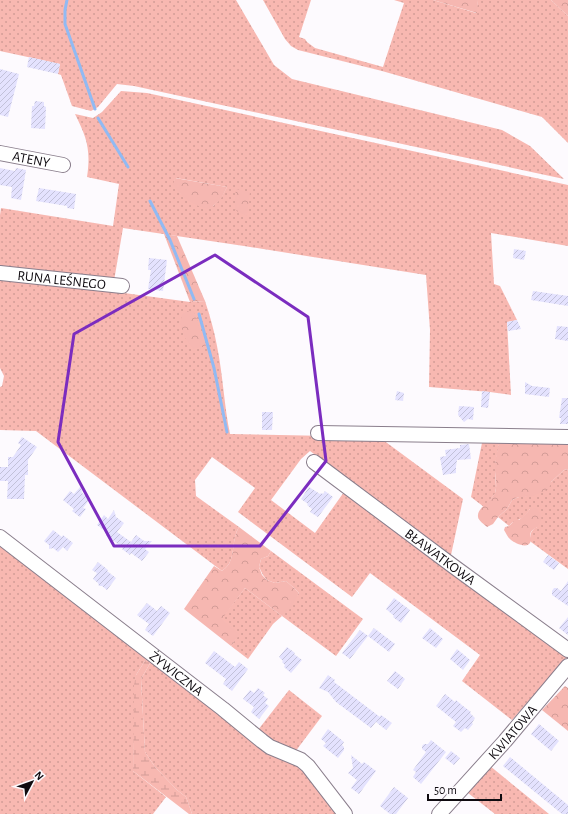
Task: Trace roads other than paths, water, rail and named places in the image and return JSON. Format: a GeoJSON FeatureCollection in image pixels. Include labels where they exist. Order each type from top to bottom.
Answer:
{"type":"FeatureCollection","features":[{"type":"Feature","properties":{"kind":"street","name":"ATENY"},"geometry":{"type":"LineString","coordinates":[[0,153],[63,165]]}},
{"type":"Feature","properties":{"kind":"street","name":"RUNA LEŚNEGO"},"geometry":{"type":"LineString","coordinates":[[0,273],[122,286]]}},
{"type":"Feature","properties":{"kind":"street"},"geometry":{"type":"LineString","coordinates":[[318,433],[568,437]]}},
{"type":"Feature","properties":{"kind":"street","name":"BŁAWATKOWA"},"geometry":{"type":"LineString","coordinates":[[314,462],[568,650]]}},
{"type":"Feature","properties":{"kind":"street","name":"ŻYWICZNA"},"geometry":{"type":"LineString","coordinates":[[0,537],[270,747],[301,760],[308,766],[345,814]]}},
{"type":"Feature","properties":{"kind":"street","name":"KWIATOWA"},"geometry":{"type":"LineString","coordinates":[[439,814],[501,746],[568,666]]}},
{"type":"Feature","properties":{"kind":"waterway"},"geometry":{"type":"LineString","coordinates":[[67,0],[65,24],[95,109]]}},
{"type":"Feature","properties":{"kind":"waterway"},"geometry":{"type":"LineString","coordinates":[[98,118],[128,167]]}},
{"type":"Feature","properties":{"kind":"waterway"},"geometry":{"type":"LineString","coordinates":[[150,201],[170,240],[194,299]]}},
{"type":"Feature","properties":{"kind":"waterway"},"geometry":{"type":"LineString","coordinates":[[199,314],[214,368],[227,432]]}}]}
